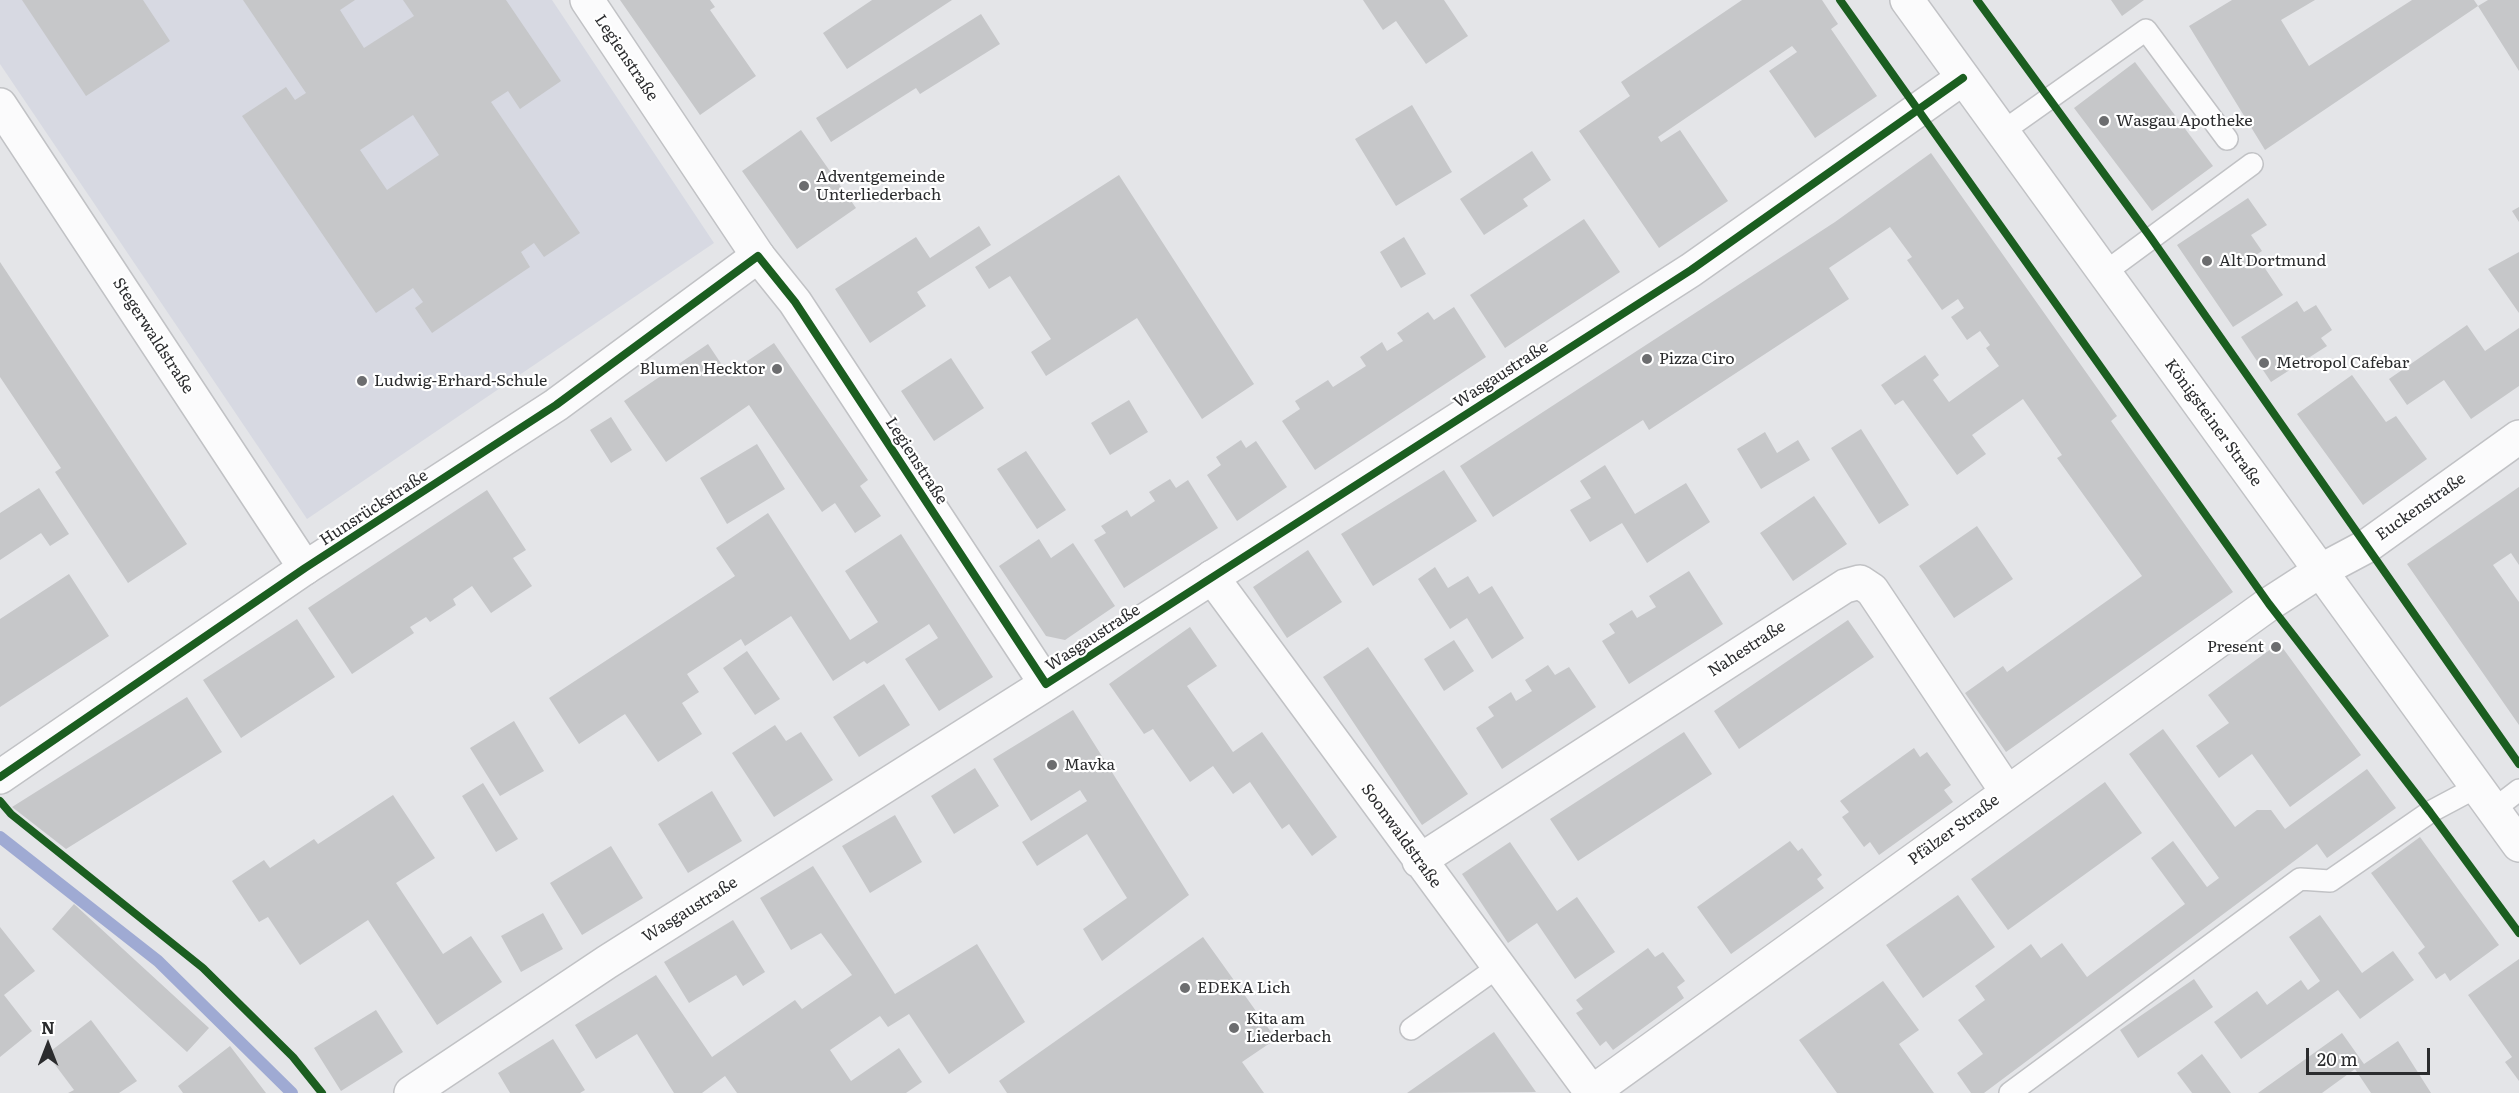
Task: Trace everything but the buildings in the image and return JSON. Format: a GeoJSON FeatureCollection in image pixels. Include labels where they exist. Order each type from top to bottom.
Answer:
{"type":"FeatureCollection","features":[{"type":"Feature","properties":{"kind":"street","name":"Legienstraße"},"geometry":{"type":"LineString","coordinates":[[587,0],[758,256],[795,302],[1046,684]]}},
{"type":"Feature","properties":{"kind":"street","name":"Königsteiner Straße"},"geometry":{"type":"LineString","coordinates":[[1907,0],[2519,845]]}},
{"type":"Feature","properties":{"kind":"street","name":"Wasgaustraße"},"geometry":{"type":"LineString","coordinates":[[411,1093],[607,962],[1046,684],[1691,270],[1964,78]]}},
{"type":"Feature","properties":{"kind":"street","name":"Stegerwaldstraße"},"geometry":{"type":"LineString","coordinates":[[0,105],[305,568]]}},
{"type":"Feature","properties":{"kind":"street","name":"Hunsrückstraße"},"geometry":{"type":"LineString","coordinates":[[0,777],[305,568],[556,405],[758,256]]}},
{"type":"Feature","properties":{"kind":"street","name":"Euckenstraße"},"geometry":{"type":"LineString","coordinates":[[2320,571],[2367,546],[2519,437]]}},
{"type":"Feature","properties":{"kind":"street","name":"Pfälzer Straße"},"geometry":{"type":"LineString","coordinates":[[1591,1093],[2269,604],[2320,571]]}},
{"type":"Feature","properties":{"kind":"street","name":"Soonwaldstraße"},"geometry":{"type":"LineString","coordinates":[[1212,577],[1591,1093]]}},
{"type":"Feature","properties":{"kind":"street","name":"Nahestraße"},"geometry":{"type":"LineString","coordinates":[[1419,861],[1845,585],[1860,582],[1872,590],[2007,792]]}},
{"type":"Feature","properties":{"kind":"lane"},"geometry":{"type":"LineString","coordinates":[[2002,132],[2146,30],[2227,140]]}},
{"type":"Feature","properties":{"kind":"lane"},"geometry":{"type":"LineString","coordinates":[[2104,273],[2252,165]]}},
{"type":"Feature","properties":{"kind":"lane"},"geometry":{"type":"LineString","coordinates":[[2010,1093],[2300,879],[2330,881],[2430,812],[2519,790]]}},
{"type":"Feature","properties":{"kind":"lane"},"geometry":{"type":"LineString","coordinates":[[1411,1029],[1498,967]]}},
{"type":"Feature","properties":{"kind":"shaded area","name":"Ludwig-Erhard-Schule"},"geometry":{"type":"Polygon","coordinates":[[[0,0],[552,0],[714,243],[307,519],[0,64],[0,0]]]}},
{"type":"Feature","properties":{"kind":"waterway"},"geometry":{"type":"LineString","coordinates":[[0,837],[158,961],[292,1093]]}},
{"type":"Feature","properties":{"kind":"cycle path"},"geometry":{"type":"LineString","coordinates":[[1840,0],[2269,604],[2430,812],[2519,933]]}},
{"type":"Feature","properties":{"kind":"cycle path"},"geometry":{"type":"LineString","coordinates":[[1977,0],[2151,238],[2519,764]]}},
{"type":"Feature","properties":{"kind":"cycle path"},"geometry":{"type":"LineString","coordinates":[[0,777],[305,568],[556,405],[758,256],[795,302],[1046,684],[1691,270],[1963,78]]}},
{"type":"Feature","properties":{"kind":"cycle path"},"geometry":{"type":"LineString","coordinates":[[0,801],[11,814],[203,968],[293,1057],[322,1093]]}},
{"type":"Feature","properties":{"kind":"place","name":"Wasgau Apotheke"},"geometry":{"type":"Point","coordinates":[2104,121]}},
{"type":"Feature","properties":{"kind":"place","name":"Adventgemeinde Unterliederbach"},"geometry":{"type":"Point","coordinates":[804,186]}},
{"type":"Feature","properties":{"kind":"place","name":"Alt Dortmund"},"geometry":{"type":"Point","coordinates":[2207,261]}},
{"type":"Feature","properties":{"kind":"place","name":"Pizza Ciro"},"geometry":{"type":"Point","coordinates":[1647,359]}},
{"type":"Feature","properties":{"kind":"place","name":"Metropol Cafebar"},"geometry":{"type":"Point","coordinates":[2264,363]}},
{"type":"Feature","properties":{"kind":"place","name":"Blumen Hecktor"},"geometry":{"type":"Point","coordinates":[777,369]}},
{"type":"Feature","properties":{"kind":"place","name":"Ludwig-Erhard-Schule"},"geometry":{"type":"Point","coordinates":[362,381]}},
{"type":"Feature","properties":{"kind":"place","name":"Present"},"geometry":{"type":"Point","coordinates":[2276,647]}},
{"type":"Feature","properties":{"kind":"place","name":"Mavka"},"geometry":{"type":"Point","coordinates":[1052,765]}},
{"type":"Feature","properties":{"kind":"place","name":"EDEKA Lich"},"geometry":{"type":"Point","coordinates":[1185,988]}},
{"type":"Feature","properties":{"kind":"place","name":"Kita am Liederbach"},"geometry":{"type":"Point","coordinates":[1234,1028]}}]}
